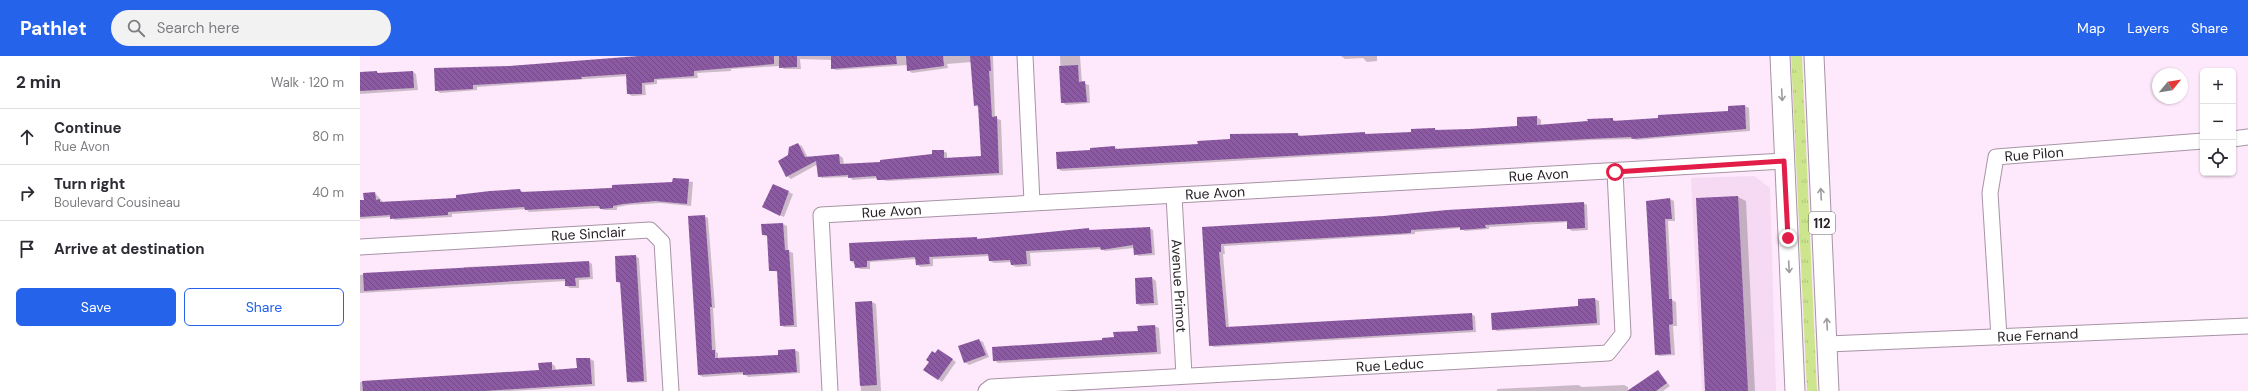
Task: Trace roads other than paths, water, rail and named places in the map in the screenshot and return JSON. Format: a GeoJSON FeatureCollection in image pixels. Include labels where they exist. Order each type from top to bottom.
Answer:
{"type":"FeatureCollection","features":[{"type":"Feature","properties":{"kind":"main road"},"geometry":{"type":"LineString","coordinates":[[1780,56],[1794,391]]}},
{"type":"Feature","properties":{"kind":"main road","name":"112"},"geometry":{"type":"LineString","coordinates":[[1814,56],[1829,391]]}},
{"type":"Feature","properties":{"kind":"street"},"geometry":{"type":"LineString","coordinates":[[1025,56],[1032,202]]}},
{"type":"Feature","properties":{"kind":"street"},"geometry":{"type":"LineString","coordinates":[[2236,139],[2248,138]]}},
{"type":"Feature","properties":{"kind":"street","name":"Rue Pilon"},"geometry":{"type":"LineString","coordinates":[[1999,337],[1990,193],[1996,157],[2200,141]]}},
{"type":"Feature","properties":{"kind":"street","name":"Rue Avon"},"geometry":{"type":"LineString","coordinates":[[830,391],[821,216],[1032,202],[1174,196],[1615,172],[1784,161]]}},
{"type":"Feature","properties":{"kind":"street","name":"Rue Leduc"},"geometry":{"type":"LineString","coordinates":[[986,391],[991,387],[1184,375],[1608,353],[1623,334],[1615,172]]}},
{"type":"Feature","properties":{"kind":"street","name":"Avenue Primot"},"geometry":{"type":"LineString","coordinates":[[1174,196],[1184,375]]}},
{"type":"Feature","properties":{"kind":"street","name":"Rue Sinclair"},"geometry":{"type":"LineString","coordinates":[[360,247],[650,230],[662,242],[671,391]]}},
{"type":"Feature","properties":{"kind":"street","name":"Rue Fernand"},"geometry":{"type":"LineString","coordinates":[[1828,344],[2248,326]]}}]}
